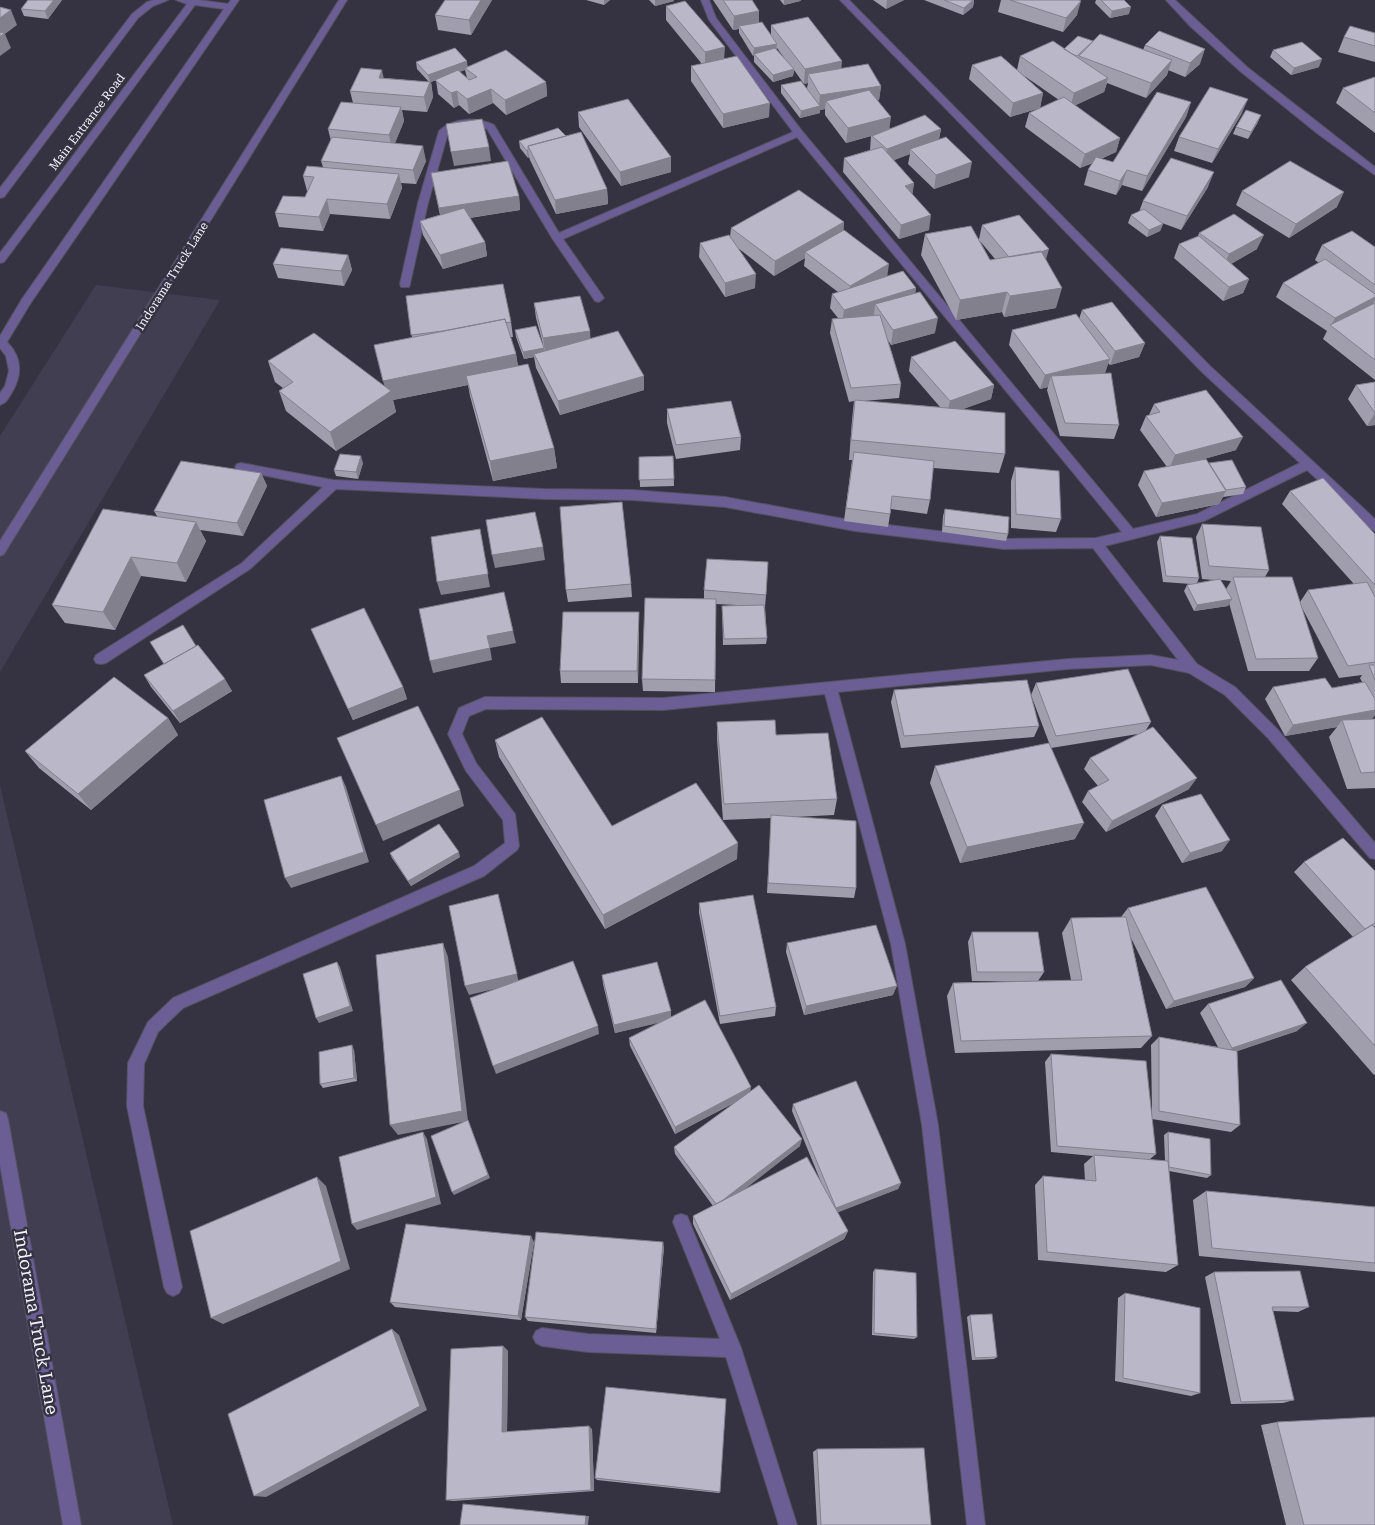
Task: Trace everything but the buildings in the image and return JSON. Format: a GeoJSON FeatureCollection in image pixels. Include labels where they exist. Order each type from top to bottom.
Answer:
{"type":"FeatureCollection","features":[{"type":"Feature","properties":{"kind":"street"},"geometry":{"type":"LineString","coordinates":[[0,195],[135,16],[150,4],[164,0]]}},
{"type":"Feature","properties":{"kind":"street"},"geometry":{"type":"LineString","coordinates":[[180,0],[233,3]]}},
{"type":"Feature","properties":{"kind":"street","name":"Indorama Truck Lane"},"geometry":{"type":"LineString","coordinates":[[0,551],[343,0]]}},
{"type":"Feature","properties":{"kind":"street"},"geometry":{"type":"LineString","coordinates":[[705,0],[712,18],[800,133],[1131,536]]}},
{"type":"Feature","properties":{"kind":"street"},"geometry":{"type":"LineString","coordinates":[[844,0],[1200,362],[1307,465],[1375,526]]}},
{"type":"Feature","properties":{"kind":"street"},"geometry":{"type":"LineString","coordinates":[[1170,0],[1267,91],[1375,172]]}},
{"type":"Feature","properties":{"kind":"street","name":"Main Entrance Road"},"geometry":{"type":"LineString","coordinates":[[0,260],[194,1]]}},
{"type":"Feature","properties":{"kind":"street"},"geometry":{"type":"LineString","coordinates":[[0,401],[8,393],[15,379],[16,365],[11,352],[1,342],[26,302],[233,3]]}},
{"type":"Feature","properties":{"kind":"street"},"geometry":{"type":"LineString","coordinates":[[405,284],[423,203],[444,131],[472,121],[483,122],[491,127],[557,238],[599,298]]}},
{"type":"Feature","properties":{"kind":"street"},"geometry":{"type":"LineString","coordinates":[[557,238],[800,133]]}},
{"type":"Feature","properties":{"kind":"street"},"geometry":{"type":"LineString","coordinates":[[241,467],[333,484],[544,494],[633,495],[725,502],[854,526],[1004,544],[1096,543],[1131,536],[1200,518],[1307,465]]}},
{"type":"Feature","properties":{"kind":"street"},"geometry":{"type":"LineString","coordinates":[[101,659],[246,566],[333,484]]}},
{"type":"Feature","properties":{"kind":"street"},"geometry":{"type":"LineString","coordinates":[[1096,543],[1192,668]]}},
{"type":"Feature","properties":{"kind":"street"},"geometry":{"type":"LineString","coordinates":[[173,1287],[135,1106],[136,1063],[153,1027],[178,1003],[479,871],[512,846],[510,818],[471,767],[455,734],[464,712],[485,703],[663,704],[1068,664],[1151,660],[1192,668],[1230,691],[1273,734],[1375,853]]}},
{"type":"Feature","properties":{"kind":"street"},"geometry":{"type":"LineString","coordinates":[[830,688],[898,944],[926,1106],[976,1525]]}},
{"type":"Feature","properties":{"kind":"street","name":"Indorama Truck Lane"},"geometry":{"type":"LineString","coordinates":[[0,1119],[72,1525]]}},
{"type":"Feature","properties":{"kind":"street"},"geometry":{"type":"LineString","coordinates":[[681,1222],[732,1348],[788,1525]]}},
{"type":"Feature","properties":{"kind":"street"},"geometry":{"type":"LineString","coordinates":[[542,1336],[588,1343],[732,1348]]}},
{"type":"Feature","properties":{"kind":"shaded area"},"geometry":{"type":"Polygon","coordinates":[[[96,285],[220,300],[0,672],[0,436],[96,285]]]}},
{"type":"Feature","properties":{"kind":"shaded area"},"geometry":{"type":"Polygon","coordinates":[[[0,785],[173,1525],[0,1525],[0,785]]]}}]}
